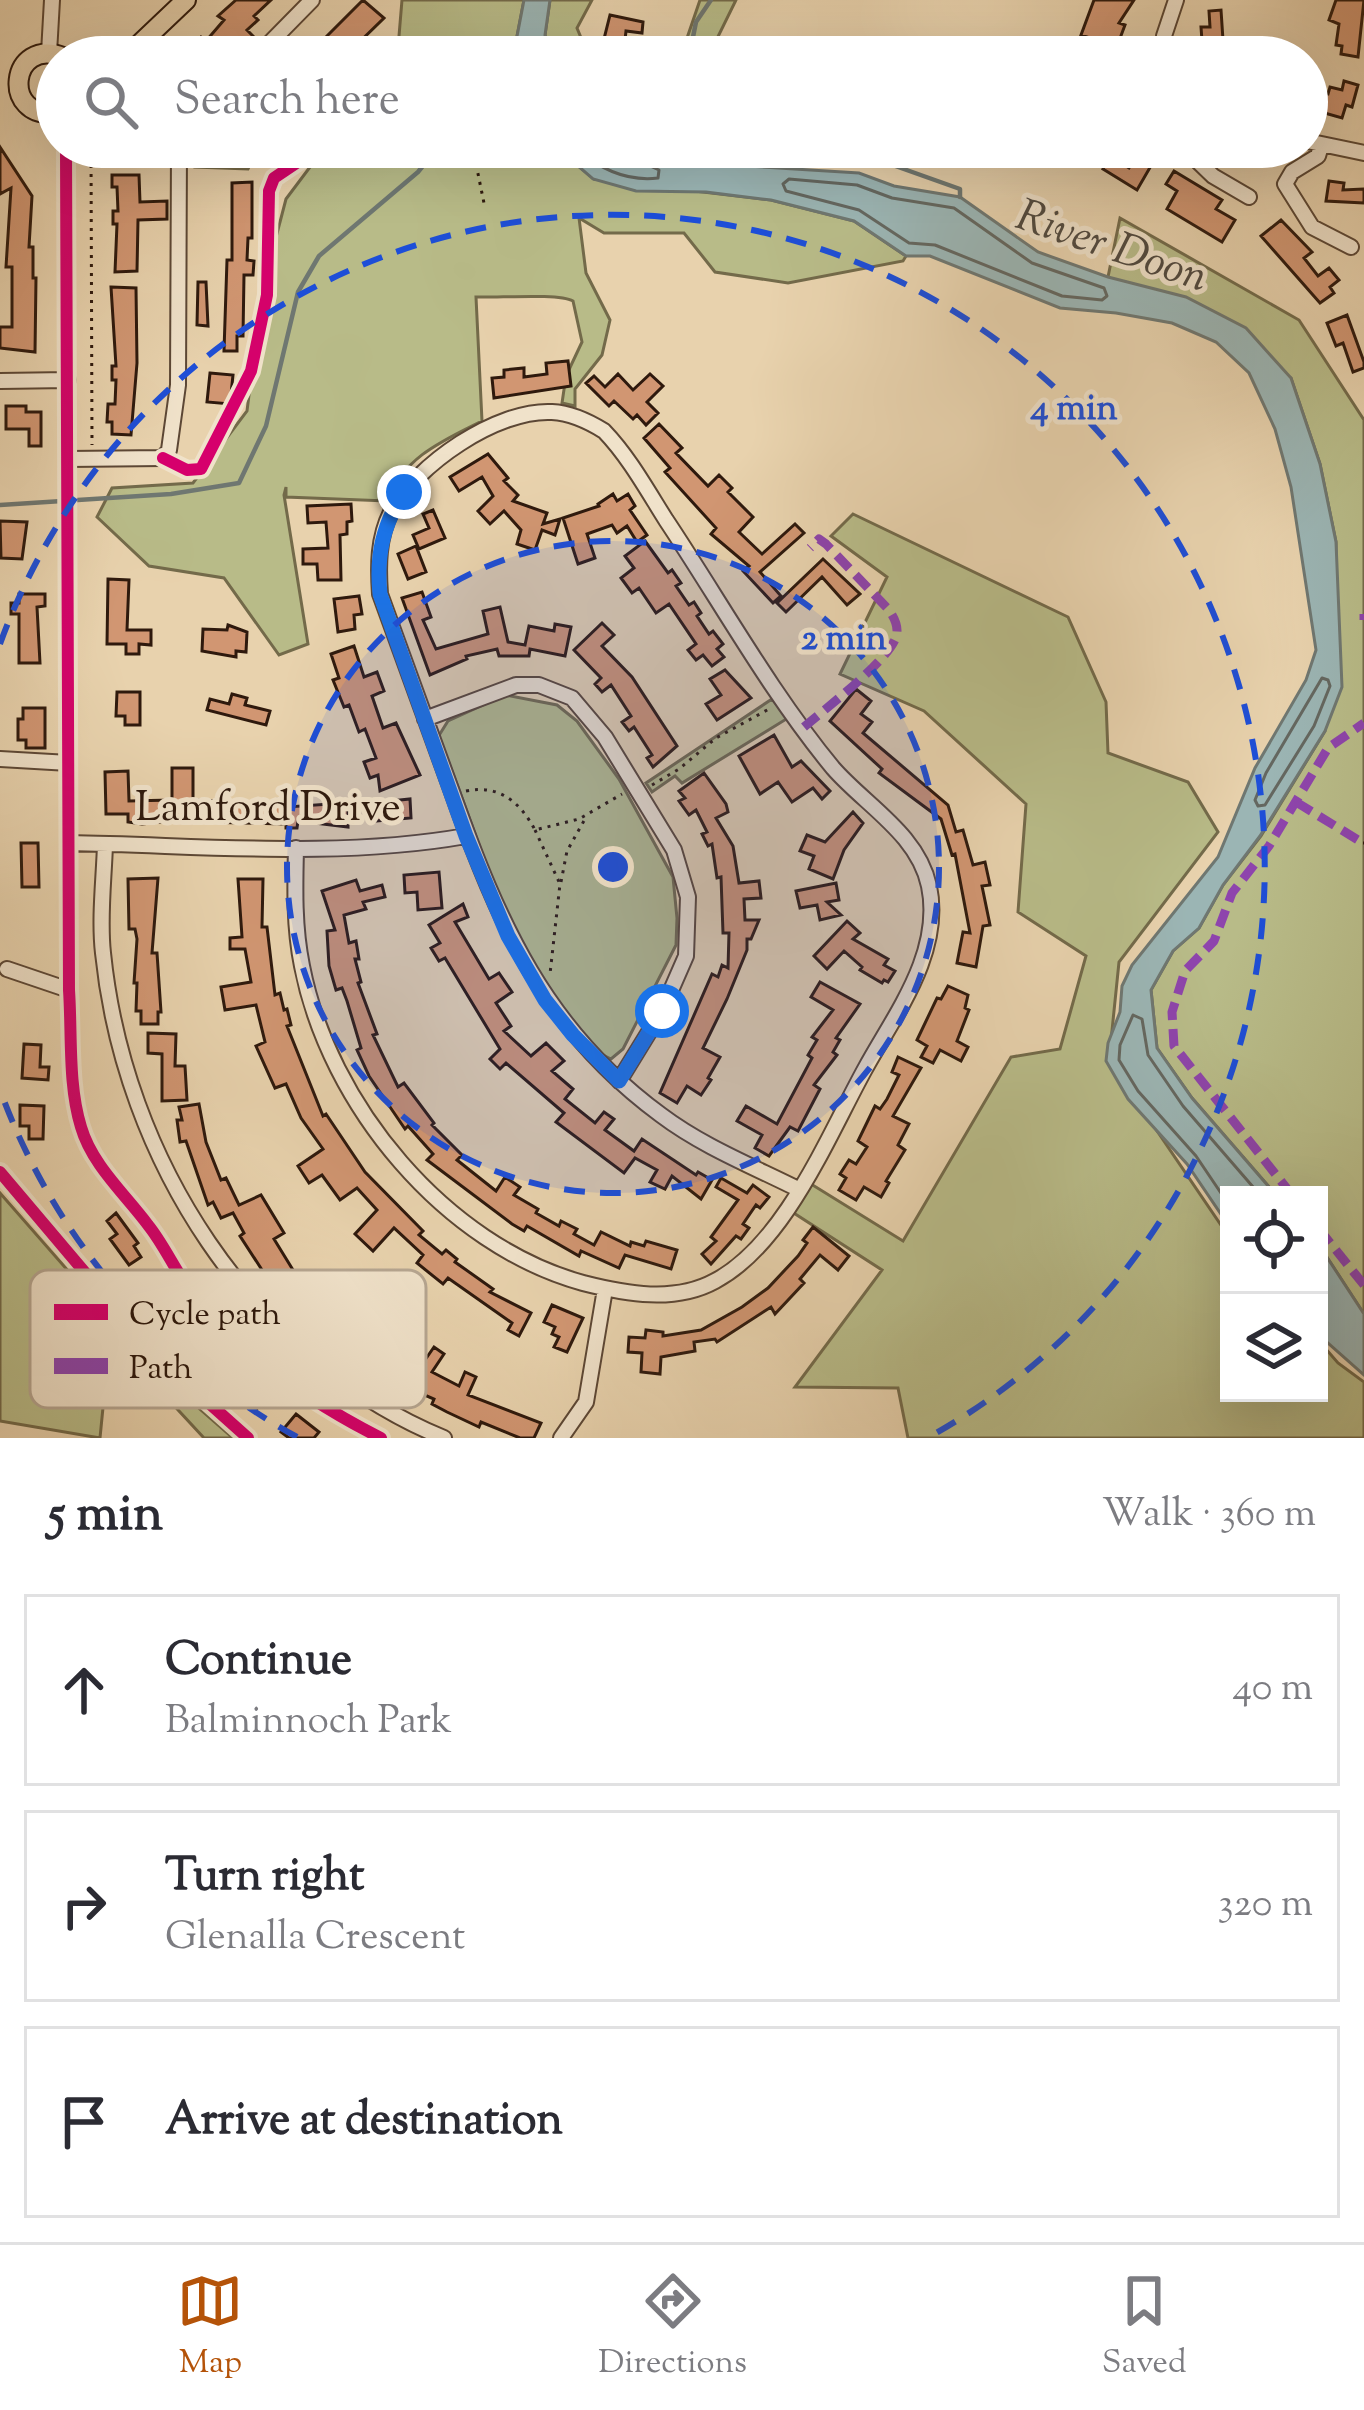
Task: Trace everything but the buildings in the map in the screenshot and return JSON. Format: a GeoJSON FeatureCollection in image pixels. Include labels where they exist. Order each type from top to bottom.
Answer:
{"type":"FeatureCollection","features":[{"type":"Feature","properties":{"kind":"main road"},"geometry":{"type":"LineString","coordinates":[[148,36],[186,0]]}},
{"type":"Feature","properties":{"kind":"main road"},"geometry":{"type":"LineString","coordinates":[[36,56],[23,65],[9,90],[36,110]]}},
{"type":"Feature","properties":{"kind":"street"},"geometry":{"type":"LineString","coordinates":[[52,0],[55,36]]}},
{"type":"Feature","properties":{"kind":"street"},"geometry":{"type":"LineString","coordinates":[[277,36],[312,0]]}},
{"type":"Feature","properties":{"kind":"street"},"geometry":{"type":"LineString","coordinates":[[1164,36],[1175,0]]}},
{"type":"Feature","properties":{"kind":"street"},"geometry":{"type":"LineString","coordinates":[[1328,147],[1364,153]]}},
{"type":"Feature","properties":{"kind":"street"},"geometry":{"type":"LineString","coordinates":[[66,168],[69,990],[78,1111],[100,1163],[177,1270]]}},
{"type":"Feature","properties":{"kind":"street"},"geometry":{"type":"LineString","coordinates":[[68,459],[163,458],[169,450],[178,385],[178,168]]}},
{"type":"Feature","properties":{"kind":"street"},"geometry":{"type":"LineString","coordinates":[[1205,168],[1249,197]]}},
{"type":"Feature","properties":{"kind":"street"},"geometry":{"type":"LineString","coordinates":[[1300,168],[1287,177],[1286,184],[1312,226],[1351,247]]}},
{"type":"Feature","properties":{"kind":"street"},"geometry":{"type":"LineString","coordinates":[[0,381],[68,380]]}},
{"type":"Feature","properties":{"kind":"street"},"geometry":{"type":"LineString","coordinates":[[296,848],[294,910],[302,966],[332,1058],[405,1168],[477,1231],[556,1275],[605,1288],[668,1294],[714,1282],[760,1246],[798,1189],[921,965],[931,920],[926,876],[906,841],[833,768],[615,442],[590,422],[554,412],[520,416],[431,463],[390,514],[377,565],[380,594],[466,836],[508,936],[545,1000],[619,1081],[694,1137],[798,1189]]}},
{"type":"Feature","properties":{"kind":"street"},"geometry":{"type":"LineString","coordinates":[[425,719],[517,685],[539,685],[572,698],[605,737],[674,850],[688,897],[686,956],[662,1011],[619,1081]]}},
{"type":"Feature","properties":{"kind":"street"},"geometry":{"type":"LineString","coordinates":[[0,759],[69,764]]}},
{"type":"Feature","properties":{"kind":"street","name":"Lamford Drive"},"geometry":{"type":"LineString","coordinates":[[69,843],[296,848],[391,846],[466,836]]}},
{"type":"Feature","properties":{"kind":"street"},"geometry":{"type":"LineString","coordinates":[[105,844],[102,951],[128,1078],[142,1120],[193,1221],[230,1270]]}},
{"type":"Feature","properties":{"kind":"street"},"geometry":{"type":"LineString","coordinates":[[7,969],[69,990]]}},
{"type":"Feature","properties":{"kind":"street"},"geometry":{"type":"LineString","coordinates":[[561,1438],[586,1402],[605,1288]]}},
{"type":"Feature","properties":{"kind":"street"},"geometry":{"type":"LineString","coordinates":[[326,1408],[381,1438]]}},
{"type":"Feature","properties":{"kind":"street"},"geometry":{"type":"LineString","coordinates":[[385,1408],[444,1438]]}},
{"type":"Feature","properties":{"kind":"path"},"geometry":{"type":"LineString","coordinates":[[92,168],[92,459]]}},
{"type":"Feature","properties":{"kind":"path"},"geometry":{"type":"LineString","coordinates":[[477,168],[485,208]]}},
{"type":"Feature","properties":{"kind":"path"},"geometry":{"type":"LineString","coordinates":[[545,1000],[560,884],[571,842],[588,815]]}},
{"type":"Feature","properties":{"kind":"path"},"geometry":{"type":"LineString","coordinates":[[535,830],[560,884]]}},
{"type":"Feature","properties":{"kind":"green space"},"geometry":{"type":"Polygon","coordinates":[[[402,0],[524,0],[517,36],[399,36],[402,0]]]}},
{"type":"Feature","properties":{"kind":"green space"},"geometry":{"type":"Polygon","coordinates":[[[550,0],[592,0],[577,28],[580,36],[545,35],[550,0]]]}},
{"type":"Feature","properties":{"kind":"green space"},"geometry":{"type":"Polygon","coordinates":[[[700,0],[736,0],[718,36],[688,36],[700,0]]]}},
{"type":"Feature","properties":{"kind":"green space"},"geometry":{"type":"Polygon","coordinates":[[[309,168],[581,168],[594,179],[771,200],[854,221],[906,256],[903,261],[788,283],[715,272],[684,233],[604,233],[579,218],[586,273],[610,320],[602,355],[575,389],[575,406],[562,403],[566,376],[582,342],[573,301],[542,296],[476,297],[482,421],[414,462],[387,501],[286,497],[286,487],[284,495],[308,644],[279,655],[224,578],[149,566],[97,517],[112,488],[193,483],[247,411],[262,291],[286,199],[309,168]]]}},
{"type":"Feature","properties":{"kind":"green space"},"geometry":{"type":"Polygon","coordinates":[[[1120,218],[1299,320],[1364,420],[1364,1314],[1328,1259],[1328,1186],[1268,1186],[1192,1098],[1157,1048],[1151,990],[1173,951],[1199,928],[1223,885],[1261,836],[1325,731],[1336,604],[1336,542],[1320,464],[1291,378],[1108,277],[1120,218]]]}},
{"type":"Feature","properties":{"kind":"green space"},"geometry":{"type":"Polygon","coordinates":[[[853,514],[1068,617],[1106,702],[1108,753],[1188,782],[1218,832],[1119,962],[1109,1060],[1220,1224],[1220,1402],[1328,1402],[1328,1351],[1364,1382],[1364,1438],[908,1438],[898,1388],[795,1387],[882,1270],[786,1208],[803,1179],[903,1241],[1011,1057],[1060,1049],[1086,956],[1018,912],[1026,804],[924,711],[840,674],[887,577],[831,536],[853,514]]]}},
{"type":"Feature","properties":{"kind":"green space"},"geometry":{"type":"Polygon","coordinates":[[[505,695],[557,705],[577,721],[619,779],[673,877],[676,945],[623,1049],[611,1059],[580,1037],[552,1004],[528,962],[438,737],[448,721],[505,695]]]}},
{"type":"Feature","properties":{"kind":"green space"},"geometry":{"type":"Polygon","coordinates":[[[772,699],[788,718],[682,783],[675,776],[652,792],[646,783],[772,699]]]}},
{"type":"Feature","properties":{"kind":"green space"},"geometry":{"type":"Polygon","coordinates":[[[0,1193],[67,1270],[30,1270],[30,1408],[103,1408],[100,1438],[0,1421],[0,1193]]]}},
{"type":"Feature","properties":{"kind":"green space"},"geometry":{"type":"Polygon","coordinates":[[[176,1408],[199,1408],[233,1438],[204,1438],[176,1408]]]}},
{"type":"Feature","properties":{"kind":"water"},"geometry":{"type":"Polygon","coordinates":[[[524,0],[550,0],[545,36],[517,36],[524,0]]]}},
{"type":"Feature","properties":{"kind":"water","name":"River Doon"},"geometry":{"type":"Polygon","coordinates":[[[580,168],[859,173],[894,186],[960,197],[1038,252],[1186,297],[1246,328],[1291,378],[1320,464],[1336,542],[1342,687],[1325,731],[1260,836],[1223,885],[1199,928],[1173,951],[1151,990],[1157,1048],[1192,1098],[1268,1186],[1220,1186],[1220,1213],[1187,1164],[1128,1099],[1106,1061],[1122,986],[1132,965],[1218,857],[1255,768],[1306,680],[1316,650],[1291,487],[1275,429],[1249,373],[1216,342],[1172,323],[1060,308],[930,256],[906,256],[854,221],[771,200],[706,192],[636,191],[593,179],[580,168]]]}},
{"type":"Feature","properties":{"kind":"water"},"geometry":{"type":"Polygon","coordinates":[[[1328,1259],[1364,1314],[1364,1375],[1328,1343],[1328,1259]]]}},
{"type":"Feature","properties":{"kind":"waterway"},"geometry":{"type":"LineString","coordinates":[[693,36],[696,22],[711,0]]}},
{"type":"Feature","properties":{"kind":"waterway"},"geometry":{"type":"LineString","coordinates":[[0,505],[171,494],[239,483],[266,426],[298,292],[319,256],[421,168]]}},
{"type":"Feature","properties":{"kind":"waterway"},"geometry":{"type":"LineString","coordinates":[[901,168],[960,189],[960,197]]}},
{"type":"Feature","properties":{"kind":"marked path"},"geometry":{"type":"LineString","coordinates":[[804,727],[881,659],[897,630],[889,610],[826,544],[819,539],[810,548]]}},
{"type":"Feature","properties":{"kind":"marked path"},"geometry":{"type":"LineString","coordinates":[[1364,614],[1364,620]]}},
{"type":"Feature","properties":{"kind":"marked path"},"geometry":{"type":"LineString","coordinates":[[1285,1186],[1174,1046],[1172,1012],[1185,971],[1214,941],[1232,893],[1269,846],[1328,748],[1364,723]]}},
{"type":"Feature","properties":{"kind":"marked path"},"geometry":{"type":"LineString","coordinates":[[1296,802],[1363,843]]}},
{"type":"Feature","properties":{"kind":"marked path"},"geometry":{"type":"LineString","coordinates":[[1328,1240],[1364,1285]]}},
{"type":"Feature","properties":{"kind":"cycle path"},"geometry":{"type":"LineString","coordinates":[[66,168],[72,1077],[86,1141],[177,1270]]}},
{"type":"Feature","properties":{"kind":"cycle path"},"geometry":{"type":"LineString","coordinates":[[163,458],[187,470],[201,469],[251,371],[267,295],[269,191],[274,178],[289,168]]}},
{"type":"Feature","properties":{"kind":"cycle path"},"geometry":{"type":"LineString","coordinates":[[0,1172],[83,1270]]}},
{"type":"Feature","properties":{"kind":"cycle path"},"geometry":{"type":"LineString","coordinates":[[214,1408],[248,1438]]}},
{"type":"Feature","properties":{"kind":"cycle path"},"geometry":{"type":"LineString","coordinates":[[328,1408],[381,1438]]}},
{"type":"Feature","properties":{"kind":"route"},"geometry":{"type":"LineString","coordinates":[[404,492],[382,536],[377,565],[380,594],[466,836],[508,936],[545,1000],[619,1081],[662,1011]]}}]}
